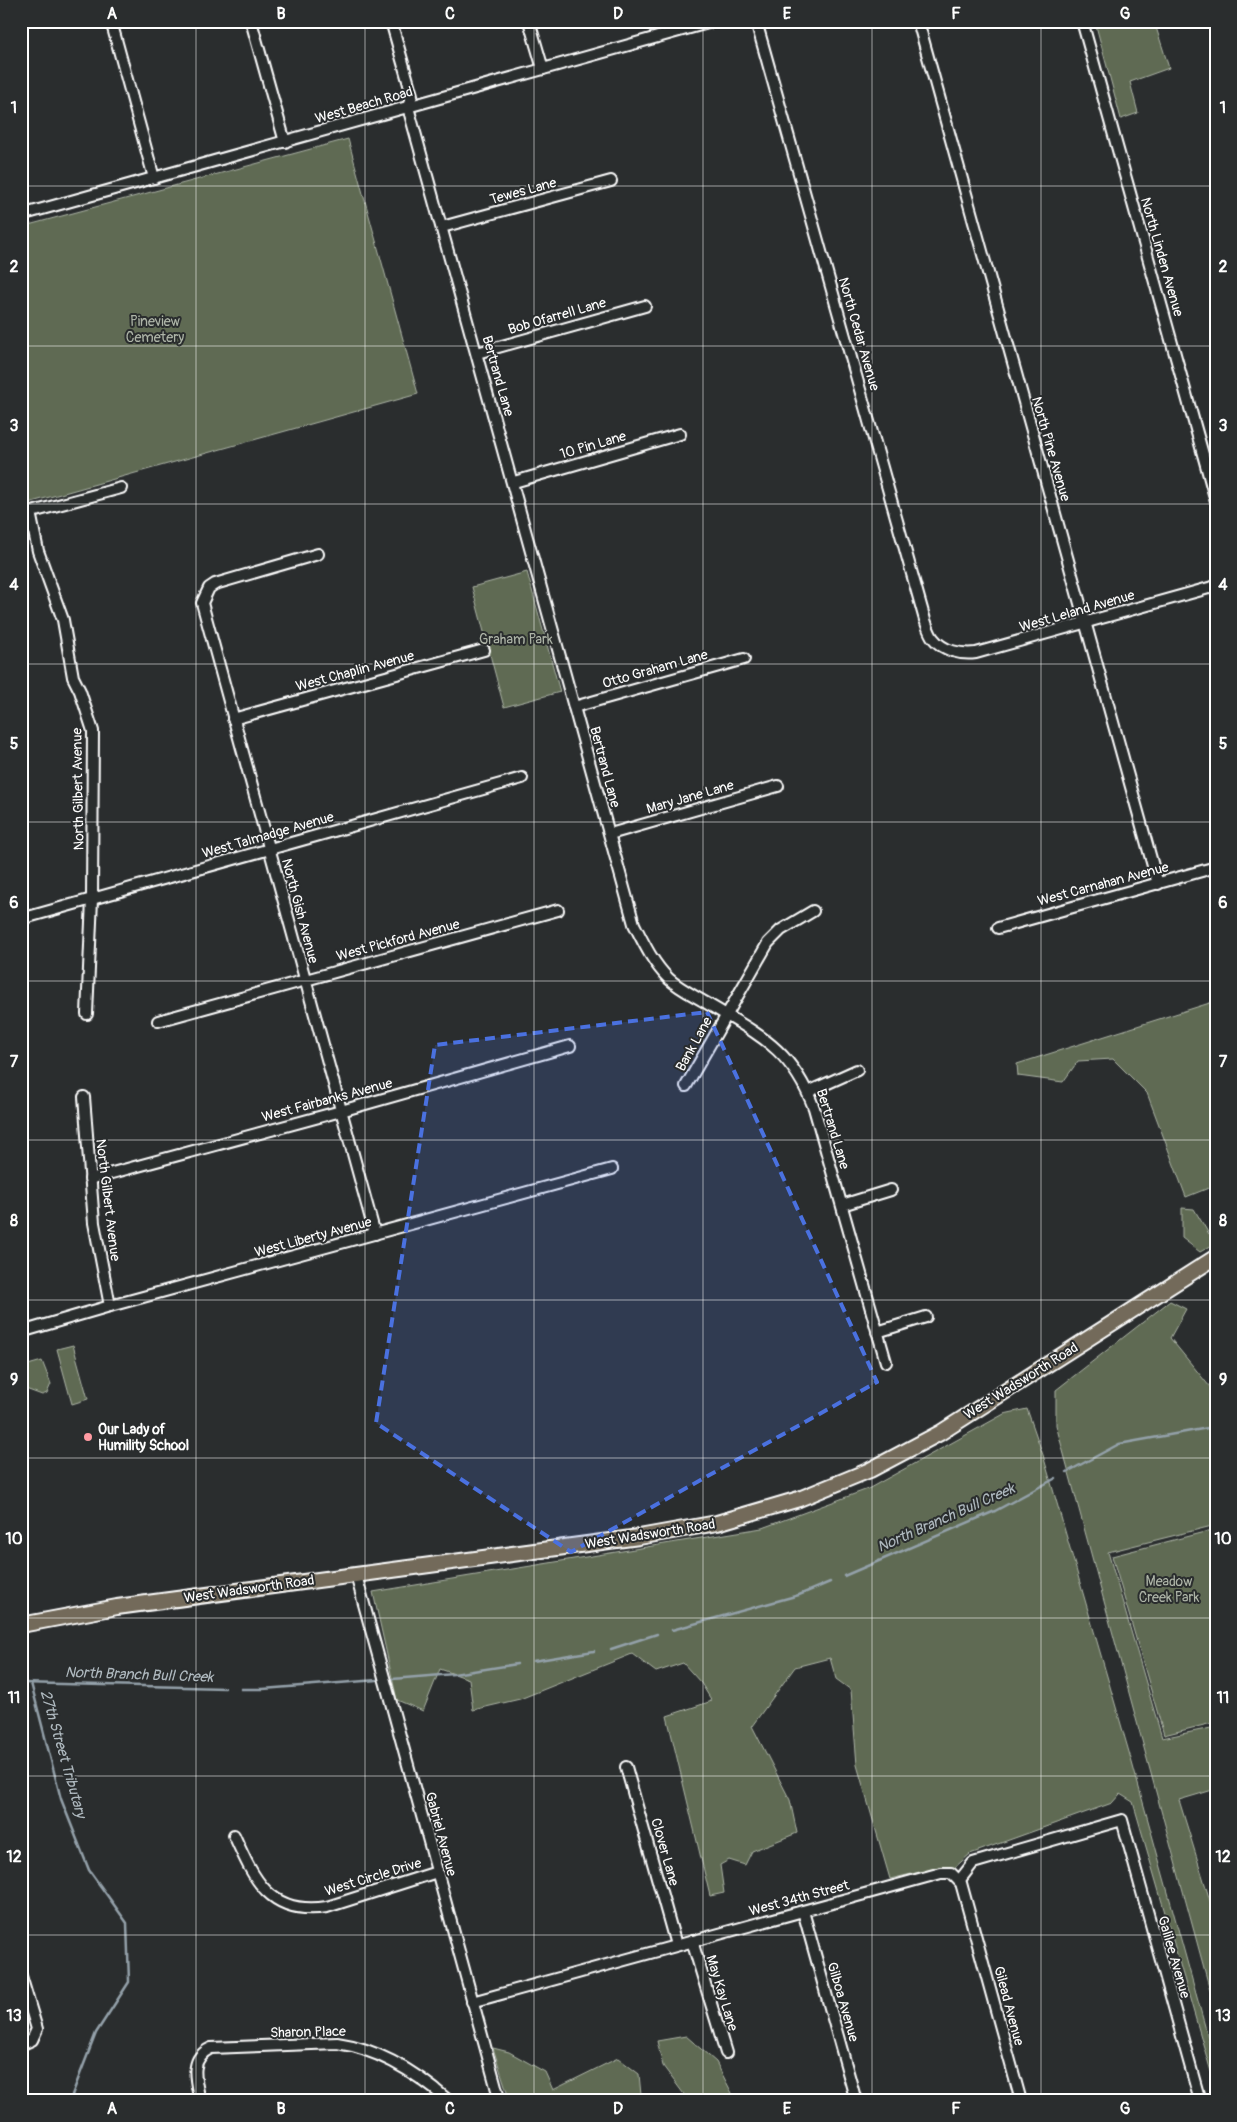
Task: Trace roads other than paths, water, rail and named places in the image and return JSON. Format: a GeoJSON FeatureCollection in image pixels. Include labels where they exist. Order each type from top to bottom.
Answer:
{"type":"FeatureCollection","features":[{"type":"Feature","properties":{"kind":"main road","name":"West Wadsworth Road"},"geometry":{"type":"LineString","coordinates":[[21,1625],[117,1607],[638,1537],[717,1523],[799,1499],[870,1470],[940,1433],[1216,1257]]}},
{"type":"Feature","properties":{"kind":"street"},"geometry":{"type":"LineString","coordinates":[[111,21],[154,178]]}},
{"type":"Feature","properties":{"kind":"street"},"geometry":{"type":"LineString","coordinates":[[251,21],[285,142]]}},
{"type":"Feature","properties":{"kind":"street","name":"Bertrand Lane"},"geometry":{"type":"LineString","coordinates":[[391,21],[412,95],[408,107],[514,482],[634,924],[647,951],[659,968],[671,980],[752,1030],[789,1060],[808,1092],[886,1362]]}},
{"type":"Feature","properties":{"kind":"street"},"geometry":{"type":"LineString","coordinates":[[529,21],[543,70]]}},
{"type":"Feature","properties":{"kind":"street","name":"West Beach Road"},"geometry":{"type":"LineString","coordinates":[[21,215],[715,21]]}},
{"type":"Feature","properties":{"kind":"street","name":"North Cedar Avenue"},"geometry":{"type":"LineString","coordinates":[[756,21],[925,620],[932,638],[946,648]]}},
{"type":"Feature","properties":{"kind":"street","name":"North Pine Avenue"},"geometry":{"type":"LineString","coordinates":[[918,21],[1158,884]]}},
{"type":"Feature","properties":{"kind":"street","name":"North Linden Avenue"},"geometry":{"type":"LineString","coordinates":[[1082,21],[1216,501]]}},
{"type":"Feature","properties":{"kind":"street","name":"Tewes Lane"},"geometry":{"type":"LineString","coordinates":[[442,227],[611,181]]}},
{"type":"Feature","properties":{"kind":"street","name":"Bob Ofarrell Lane"},"geometry":{"type":"LineString","coordinates":[[476,353],[645,306]]}},
{"type":"Feature","properties":{"kind":"street","name":"10 Pin Lane"},"geometry":{"type":"LineString","coordinates":[[514,482],[680,434]]}},
{"type":"Feature","properties":{"kind":"street"},"geometry":{"type":"LineString","coordinates":[[26,513],[121,488]]}},
{"type":"Feature","properties":{"kind":"street","name":"North Gilbert Avenue"},"geometry":{"type":"LineString","coordinates":[[26,513],[63,620],[73,677],[93,731],[92,899],[87,1014]]}},
{"type":"Feature","properties":{"kind":"street","name":"North Gish Avenue"},"geometry":{"type":"LineString","coordinates":[[318,554],[215,584],[209,588],[202,603],[375,1234]]}},
{"type":"Feature","properties":{"kind":"street","name":"West Leland Avenue"},"geometry":{"type":"LineString","coordinates":[[946,648],[965,655],[976,654],[1216,586]]}},
{"type":"Feature","properties":{"kind":"street","name":"West Chaplin Avenue"},"geometry":{"type":"LineString","coordinates":[[233,719],[484,650]]}},
{"type":"Feature","properties":{"kind":"street","name":"Otto Graham Lane"},"geometry":{"type":"LineString","coordinates":[[574,707],[744,659]]}},
{"type":"Feature","properties":{"kind":"street","name":"West Talmadge Avenue"},"geometry":{"type":"LineString","coordinates":[[21,918],[522,778]]}},
{"type":"Feature","properties":{"kind":"street","name":"Mary Jane Lane"},"geometry":{"type":"LineString","coordinates":[[610,834],[778,786]]}},
{"type":"Feature","properties":{"kind":"street","name":"West Carnahan Avenue"},"geometry":{"type":"LineString","coordinates":[[998,928],[1216,867]]}},
{"type":"Feature","properties":{"kind":"street","name":"West Pickford Avenue"},"geometry":{"type":"LineString","coordinates":[[158,1020],[558,910]]}},
{"type":"Feature","properties":{"kind":"street","name":"Bank Lane"},"geometry":{"type":"LineString","coordinates":[[686,1086],[768,943],[781,930],[814,912]]}},
{"type":"Feature","properties":{"kind":"street","name":"West Fairbanks Avenue"},"geometry":{"type":"LineString","coordinates":[[90,1178],[341,1111],[570,1046]]}},
{"type":"Feature","properties":{"kind":"street"},"geometry":{"type":"LineString","coordinates":[[808,1092],[857,1070]]}},
{"type":"Feature","properties":{"kind":"street","name":"North Gilbert Avenue"},"geometry":{"type":"LineString","coordinates":[[84,1097],[94,1223],[110,1306]]}},
{"type":"Feature","properties":{"kind":"street","name":"West Liberty Avenue"},"geometry":{"type":"LineString","coordinates":[[21,1332],[612,1169]]}},
{"type":"Feature","properties":{"kind":"street"},"geometry":{"type":"LineString","coordinates":[[842,1205],[892,1190]]}},
{"type":"Feature","properties":{"kind":"street"},"geometry":{"type":"LineString","coordinates":[[878,1332],[926,1317]]}},
{"type":"Feature","properties":{"kind":"street","name":"Gabriel Avenue"},"geometry":{"type":"LineString","coordinates":[[356,1575],[500,2101]]}},
{"type":"Feature","properties":{"kind":"street","name":"Clover Lane"},"geometry":{"type":"LineString","coordinates":[[626,1767],[676,1945]]}},
{"type":"Feature","properties":{"kind":"street","name":"Galilee Avenue"},"geometry":{"type":"LineString","coordinates":[[959,1881],[974,1864],[1122,1820],[1200,2101]]}},
{"type":"Feature","properties":{"kind":"street","name":"West Circle Drive"},"geometry":{"type":"LineString","coordinates":[[234,1836],[252,1874],[260,1885],[273,1896],[297,1907],[311,1909],[327,1907],[437,1872]]}},
{"type":"Feature","properties":{"kind":"street","name":"West 34th Street"},"geometry":{"type":"LineString","coordinates":[[472,2002],[941,1873],[951,1873],[959,1881]]}},
{"type":"Feature","properties":{"kind":"street","name":"Gilead Avenue"},"geometry":{"type":"LineString","coordinates":[[959,1881],[1021,2101]]}},
{"type":"Feature","properties":{"kind":"street","name":"Gilboa Avenue"},"geometry":{"type":"LineString","coordinates":[[803,1911],[856,2101]]}},
{"type":"Feature","properties":{"kind":"street","name":"May Kay Lane"},"geometry":{"type":"LineString","coordinates":[[692,1941],[726,2053]]}},
{"type":"Feature","properties":{"kind":"street"},"geometry":{"type":"LineString","coordinates":[[21,1976],[37,2029],[36,2035],[32,2040],[21,2045]]}},
{"type":"Feature","properties":{"kind":"street","name":"Sharon Place"},"geometry":{"type":"LineString","coordinates":[[200,2101],[194,2072],[199,2056],[211,2048],[337,2043],[353,2045],[367,2050],[408,2070],[449,2101]]}},
{"type":"Feature","properties":{"kind":"waterway","name":"North Branch Bull Creek"},"geometry":{"type":"LineString","coordinates":[[1067,1472],[1119,1444],[1216,1428]]}},
{"type":"Feature","properties":{"kind":"waterway","name":"North Branch Bull Creek"},"geometry":{"type":"LineString","coordinates":[[844,1576],[995,1511],[1056,1478]]}},
{"type":"Feature","properties":{"kind":"waterway","name":"North Branch Bull Creek"},"geometry":{"type":"LineString","coordinates":[[672,1630],[799,1595],[830,1582]]}},
{"type":"Feature","properties":{"kind":"waterway","name":"North Branch Bull Creek"},"geometry":{"type":"LineString","coordinates":[[611,1649],[657,1634]]}},
{"type":"Feature","properties":{"kind":"waterway","name":"North Branch Bull Creek"},"geometry":{"type":"LineString","coordinates":[[533,1661],[594,1651]]}},
{"type":"Feature","properties":{"kind":"waterway","name":"North Branch Bull Creek"},"geometry":{"type":"LineString","coordinates":[[392,1679],[454,1674],[517,1664]]}},
{"type":"Feature","properties":{"kind":"waterway","name":"North Branch Bull Creek"},"geometry":{"type":"LineString","coordinates":[[241,1689],[377,1680]]}},
{"type":"Feature","properties":{"kind":"waterway","name":"North Branch Bull Creek"},"geometry":{"type":"LineString","coordinates":[[21,1683],[225,1688]]}},
{"type":"Feature","properties":{"kind":"waterway","name":"27th Street Tributary"},"geometry":{"type":"LineString","coordinates":[[31,1683],[61,1799],[89,1870],[127,1923],[129,1982],[96,2033],[72,2095],[76,2101]]}},
{"type":"Feature","properties":{"kind":"place","name":"Our Lady of Humility School"},"geometry":{"type":"Point","coordinates":[88,1437]}},
{"type":"Feature","properties":{"kind":"park label","name":"Pineview Cemetery"},"geometry":{"type":"Point","coordinates":[155,330]}},
{"type":"Feature","properties":{"kind":"park label","name":"Graham Park"},"geometry":{"type":"Point","coordinates":[516,639]}},
{"type":"Feature","properties":{"kind":"park label","name":"Meadow Creek Park"},"geometry":{"type":"Point","coordinates":[1169,1589]}}]}
